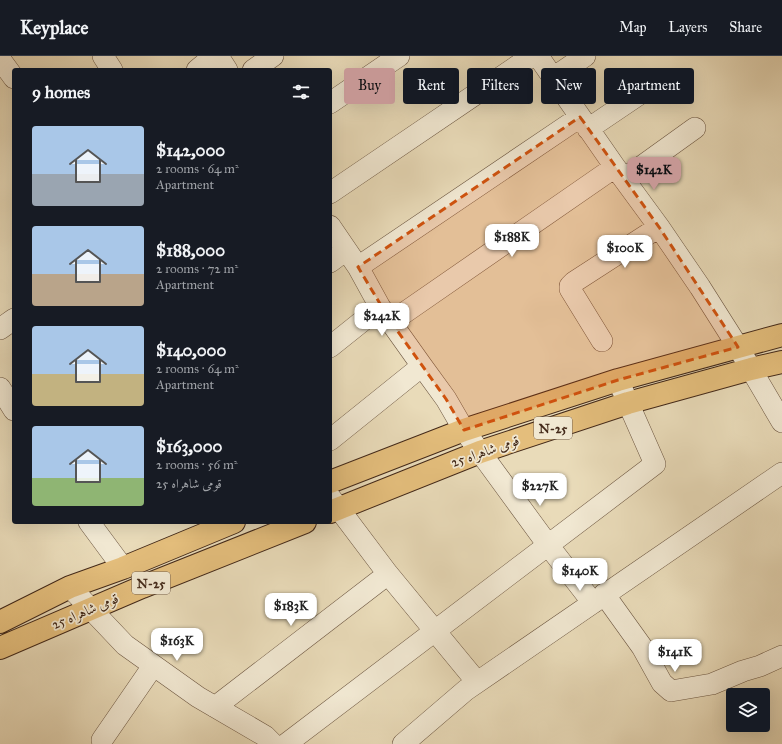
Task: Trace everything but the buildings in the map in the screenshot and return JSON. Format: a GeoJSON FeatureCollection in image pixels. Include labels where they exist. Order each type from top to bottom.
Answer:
{"type":"FeatureCollection","features":[{"type":"Feature","properties":{"kind":"highway","name":"قومی شاہراہ 25"},"geometry":{"type":"LineString","coordinates":[[332,481],[464,430],[618,380],[782,335]]}},
{"type":"Feature","properties":{"kind":"highway","name":"قومی شاہراہ 25"},"geometry":{"type":"LineString","coordinates":[[333,506],[480,452],[628,403],[751,369],[782,362]]}},
{"type":"Feature","properties":{"kind":"highway","name":"قومی شاہراہ 25"},"geometry":{"type":"LineString","coordinates":[[0,622],[70,587],[123,568],[229,524]]}},
{"type":"Feature","properties":{"kind":"highway","name":"قومی شاہراہ 25"},"geometry":{"type":"LineString","coordinates":[[0,648],[90,609],[299,524]]}},
{"type":"Feature","properties":{"kind":"street"},"geometry":{"type":"LineString","coordinates":[[103,56],[111,68]]}},
{"type":"Feature","properties":{"kind":"street"},"geometry":{"type":"LineString","coordinates":[[199,68],[214,56]]}},
{"type":"Feature","properties":{"kind":"street"},"geometry":{"type":"LineString","coordinates":[[218,56],[226,68]]}},
{"type":"Feature","properties":{"kind":"street"},"geometry":{"type":"LineString","coordinates":[[256,68],[273,56]]}},
{"type":"Feature","properties":{"kind":"street"},"geometry":{"type":"LineString","coordinates":[[332,102],[399,56]]}},
{"type":"Feature","properties":{"kind":"street"},"geometry":{"type":"LineString","coordinates":[[332,192],[532,56]]}},
{"type":"Feature","properties":{"kind":"street"},"geometry":{"type":"LineString","coordinates":[[538,56],[546,68]]}},
{"type":"Feature","properties":{"kind":"street"},"geometry":{"type":"LineString","coordinates":[[568,68],[585,56]]}},
{"type":"Feature","properties":{"kind":"street"},"geometry":{"type":"LineString","coordinates":[[571,104],[700,287],[738,347],[782,422]]}},
{"type":"Feature","properties":{"kind":"street"},"geometry":{"type":"LineString","coordinates":[[358,267],[584,123],[618,104]]}},
{"type":"Feature","properties":{"kind":"street"},"geometry":{"type":"LineString","coordinates":[[332,346],[695,128]]}},
{"type":"Feature","properties":{"kind":"street"},"geometry":{"type":"LineString","coordinates":[[602,341],[570,289],[570,286],[659,227]]}},
{"type":"Feature","properties":{"kind":"street"},"geometry":{"type":"LineString","coordinates":[[332,234],[338,256],[358,267],[385,314],[446,399],[464,430],[548,545],[598,598],[630,629],[662,683],[671,691],[712,684],[782,656]]}},
{"type":"Feature","properties":{"kind":"street"},"geometry":{"type":"LineString","coordinates":[[0,329],[12,320]]}},
{"type":"Feature","properties":{"kind":"street"},"geometry":{"type":"LineString","coordinates":[[332,438],[422,366]]}},
{"type":"Feature","properties":{"kind":"street"},"geometry":{"type":"LineString","coordinates":[[286,744],[655,464],[618,380]]}},
{"type":"Feature","properties":{"kind":"street"},"geometry":{"type":"LineString","coordinates":[[0,388],[12,405]]}},
{"type":"Feature","properties":{"kind":"street"},"geometry":{"type":"LineString","coordinates":[[403,744],[477,682],[782,473]]}},
{"type":"Feature","properties":{"kind":"street"},"geometry":{"type":"LineString","coordinates":[[333,506],[434,632],[477,682]]}},
{"type":"Feature","properties":{"kind":"street"},"geometry":{"type":"LineString","coordinates":[[95,524],[123,568]]}},
{"type":"Feature","properties":{"kind":"street"},"geometry":{"type":"LineString","coordinates":[[215,707],[388,574]]}},
{"type":"Feature","properties":{"kind":"street"},"geometry":{"type":"LineString","coordinates":[[70,587],[125,645],[198,697],[265,736],[273,744]]}},
{"type":"Feature","properties":{"kind":"street"},"geometry":{"type":"LineString","coordinates":[[102,740],[154,666]]}},
{"type":"Feature","properties":{"kind":"highlighted area"},"geometry":{"type":"Polygon","coordinates":[[[580,117],[659,227],[738,347],[618,380],[464,430],[446,399],[391,322],[358,267],[580,117]]]}}]}
